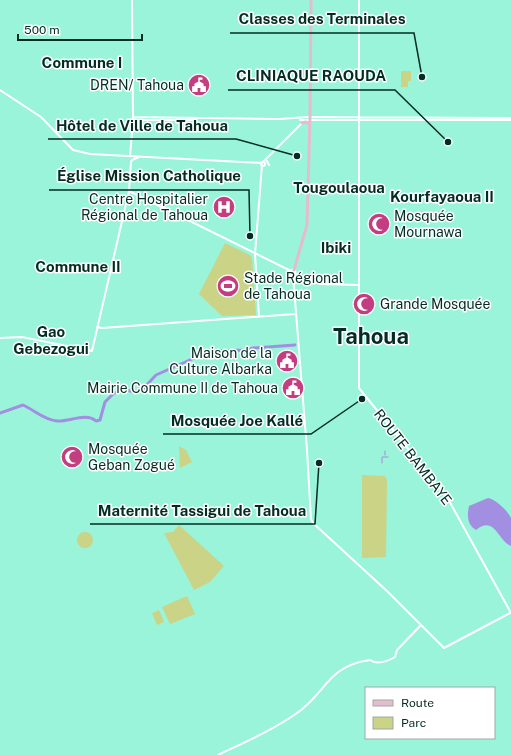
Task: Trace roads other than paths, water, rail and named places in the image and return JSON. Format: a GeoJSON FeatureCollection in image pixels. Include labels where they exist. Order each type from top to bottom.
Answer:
{"type":"FeatureCollection","features":[{"type":"Feature","properties":{"kind":"main road"},"geometry":{"type":"LineString","coordinates":[[293,273],[307,225],[310,0]]}},
{"type":"Feature","properties":{"kind":"main road"},"geometry":{"type":"LineString","coordinates":[[302,123],[306,122],[309,125]]}},
{"type":"Feature","properties":{"kind":"street"},"geometry":{"type":"LineString","coordinates":[[0,338],[22,337],[92,351],[128,191],[133,118],[132,0]]}},
{"type":"Feature","properties":{"kind":"street"},"geometry":{"type":"LineString","coordinates":[[128,191],[293,273],[320,284],[359,285],[359,0]]}},
{"type":"Feature","properties":{"kind":"street"},"geometry":{"type":"LineString","coordinates":[[0,90],[41,117],[73,150],[90,154],[131,158],[139,157],[269,165]]}},
{"type":"Feature","properties":{"kind":"street"},"geometry":{"type":"LineString","coordinates":[[133,118],[511,119]]}},
{"type":"Feature","properties":{"kind":"street"},"geometry":{"type":"LineString","coordinates":[[259,316],[255,254],[263,164],[302,123],[308,119]]}},
{"type":"Feature","properties":{"kind":"street"},"geometry":{"type":"LineString","coordinates":[[293,273],[311,519],[444,648],[511,613]]}},
{"type":"Feature","properties":{"kind":"street","name":"ROUTE BAMBAYE"},"geometry":{"type":"LineString","coordinates":[[359,285],[359,388],[447,497],[511,613]]}},
{"type":"Feature","properties":{"kind":"street"},"geometry":{"type":"LineString","coordinates":[[97,327],[102,328],[295,314]]}},
{"type":"Feature","properties":{"kind":"street"},"geometry":{"type":"LineString","coordinates":[[218,755],[274,727],[300,712],[341,669],[353,663],[370,660],[372,662],[386,662],[395,657],[398,650],[422,625]]}},
{"type":"Feature","properties":{"kind":"waterway"},"geometry":{"type":"LineString","coordinates":[[0,413],[23,405],[43,417],[52,420],[62,421],[87,417],[96,421],[100,420],[105,402],[113,394],[123,389],[134,392],[142,390],[156,375],[210,351],[248,350],[253,348],[295,345]]}},
{"type":"Feature","properties":{"kind":"waterway"},"geometry":{"type":"LineString","coordinates":[[382,463],[382,457],[388,457]]}},
{"type":"Feature","properties":{"kind":"place","name":"Classes des Terminales"},"geometry":{"type":"Point","coordinates":[422,77]}},
{"type":"Feature","properties":{"kind":"place","name":"DREN/ Tahoua"},"geometry":{"type":"Point","coordinates":[199,85]}},
{"type":"Feature","properties":{"kind":"place","name":"CLINIAQUE RAOUDA"},"geometry":{"type":"Point","coordinates":[448,142]}},
{"type":"Feature","properties":{"kind":"place","name":"Hôtel de Ville de Tahoua"},"geometry":{"type":"Point","coordinates":[297,156]}},
{"type":"Feature","properties":{"kind":"place","name":"Centre Hospitalier Régional de Tahoua"},"geometry":{"type":"Point","coordinates":[224,207]}},
{"type":"Feature","properties":{"kind":"place","name":"Mosquée Mournawa"},"geometry":{"type":"Point","coordinates":[379,224]}},
{"type":"Feature","properties":{"kind":"place","name":"Église Mission Catholique"},"geometry":{"type":"Point","coordinates":[250,236]}},
{"type":"Feature","properties":{"kind":"place","name":"Stade Régional de Tahoua"},"geometry":{"type":"Point","coordinates":[228,286]}},
{"type":"Feature","properties":{"kind":"place","name":"Grande Mosquée"},"geometry":{"type":"Point","coordinates":[364,304]}},
{"type":"Feature","properties":{"kind":"place","name":"Maison de la Culture Albarka"},"geometry":{"type":"Point","coordinates":[287,361]}},
{"type":"Feature","properties":{"kind":"place","name":"Mairie Commune II de Tahoua"},"geometry":{"type":"Point","coordinates":[293,388]}},
{"type":"Feature","properties":{"kind":"place","name":"Mosquée Joe Kallé"},"geometry":{"type":"Point","coordinates":[362,399]}},
{"type":"Feature","properties":{"kind":"place","name":"Mosquée Geban Zogué"},"geometry":{"type":"Point","coordinates":[72,457]}},
{"type":"Feature","properties":{"kind":"place","name":"Maternité Tassigui de Tahoua"},"geometry":{"type":"Point","coordinates":[319,463]}},
{"type":"Feature","properties":{"kind":"district","name":"Commune I"},"geometry":{"type":"Point","coordinates":[82,63]}},
{"type":"Feature","properties":{"kind":"district","name":"Tougoulaoua"},"geometry":{"type":"Point","coordinates":[339,188]}},
{"type":"Feature","properties":{"kind":"district","name":"Kourfayaoua II"},"geometry":{"type":"Point","coordinates":[442,197]}},
{"type":"Feature","properties":{"kind":"district","name":"Ibiki"},"geometry":{"type":"Point","coordinates":[336,248]}},
{"type":"Feature","properties":{"kind":"district","name":"Commune II"},"geometry":{"type":"Point","coordinates":[78,267]}},
{"type":"Feature","properties":{"kind":"district","name":"Tahoua"},"geometry":{"type":"Point","coordinates":[371,336]}},
{"type":"Feature","properties":{"kind":"district","name":"Gao Gebezogui"},"geometry":{"type":"Point","coordinates":[51,340]}}]}
